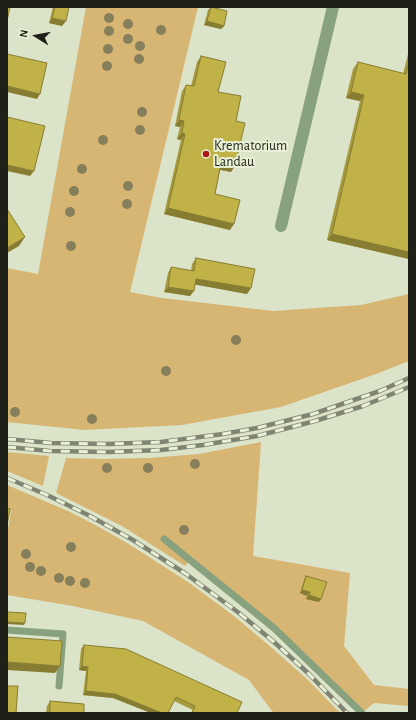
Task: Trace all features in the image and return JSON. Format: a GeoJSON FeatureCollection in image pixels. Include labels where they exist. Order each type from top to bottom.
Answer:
{"type":"FeatureCollection","features":[{"type":"Feature","properties":{"kind":"street"},"geometry":{"type":"LineString","coordinates":[[281,226],[333,7]]}},
{"type":"Feature","properties":{"kind":"lane"},"geometry":{"type":"LineString","coordinates":[[164,539],[274,628],[362,713]]}},
{"type":"Feature","properties":{"kind":"lane"},"geometry":{"type":"LineString","coordinates":[[7,630],[63,634],[59,686]]}},
{"type":"Feature","properties":{"kind":"shaded area"},"geometry":{"type":"Polygon","coordinates":[[[86,7],[198,7],[130,292],[162,298],[273,311],[361,305],[409,294],[409,361],[281,407],[182,425],[84,430],[7,422],[7,268],[38,274],[86,7]]]}},
{"type":"Feature","properties":{"kind":"shaded area"},"geometry":{"type":"Polygon","coordinates":[[[261,442],[253,556],[350,573],[344,646],[374,685],[409,689],[409,706],[374,703],[363,712],[191,559],[185,566],[122,526],[56,493],[66,458],[149,458],[199,454],[261,442]]]}},
{"type":"Feature","properties":{"kind":"shaded area"},"geometry":{"type":"Polygon","coordinates":[[[7,452],[49,456],[43,486],[7,471],[7,452]]]}},
{"type":"Feature","properties":{"kind":"shaded area"},"geometry":{"type":"Polygon","coordinates":[[[7,485],[68,511],[99,527],[188,582],[234,616],[272,648],[308,680],[340,713],[275,713],[249,680],[143,621],[73,606],[7,595],[7,534],[11,511],[7,509],[7,485]]]}},
{"type":"Feature","properties":{"kind":"building"},"geometry":{"type":"Polygon","coordinates":[[[7,7],[10,7],[7,21],[7,7]]]}},
{"type":"Feature","properties":{"kind":"building"},"geometry":{"type":"Polygon","coordinates":[[[55,7],[69,7],[66,21],[52,18],[55,7]]]}},
{"type":"Feature","properties":{"kind":"building"},"geometry":{"type":"Polygon","coordinates":[[[211,7],[227,11],[224,26],[207,21],[211,7]]]}},
{"type":"Feature","properties":{"kind":"building"},"geometry":{"type":"Polygon","coordinates":[[[7,54],[47,63],[40,94],[7,86],[7,54]]]}},
{"type":"Feature","properties":{"kind":"building"},"geometry":{"type":"Polygon","coordinates":[[[201,56],[226,62],[218,92],[241,96],[236,121],[245,123],[235,166],[221,163],[215,194],[240,200],[234,224],[168,208],[185,134],[182,133],[184,121],[179,120],[186,85],[194,86],[201,56]]]}},
{"type":"Feature","properties":{"kind":"building"},"geometry":{"type":"Polygon","coordinates":[[[358,62],[406,74],[409,62],[409,252],[332,234],[364,95],[351,92],[358,62]]]}},
{"type":"Feature","properties":{"kind":"building"},"geometry":{"type":"Polygon","coordinates":[[[7,117],[45,126],[34,171],[7,165],[7,117]]]}},
{"type":"Feature","properties":{"kind":"building"},"geometry":{"type":"Polygon","coordinates":[[[7,209],[25,237],[7,248],[7,209]]]}},
{"type":"Feature","properties":{"kind":"building"},"geometry":{"type":"Polygon","coordinates":[[[196,258],[255,269],[251,288],[196,279],[194,291],[168,287],[171,267],[194,271],[196,258]]]}},
{"type":"Feature","properties":{"kind":"building"},"geometry":{"type":"Polygon","coordinates":[[[7,508],[10,509],[7,525],[7,508]]]}},
{"type":"Feature","properties":{"kind":"building"},"geometry":{"type":"Polygon","coordinates":[[[306,576],[327,582],[321,599],[309,595],[310,592],[302,590],[306,576]]]}},
{"type":"Feature","properties":{"kind":"building"},"geometry":{"type":"Polygon","coordinates":[[[7,612],[26,613],[25,623],[7,622],[7,612]]]}},
{"type":"Feature","properties":{"kind":"building"},"geometry":{"type":"Polygon","coordinates":[[[7,637],[62,641],[60,666],[7,662],[7,637]]]}},
{"type":"Feature","properties":{"kind":"building"},"geometry":{"type":"Polygon","coordinates":[[[84,645],[126,649],[242,702],[237,713],[192,713],[195,706],[176,697],[168,713],[162,713],[115,694],[86,691],[88,667],[82,666],[84,645]]]}},
{"type":"Feature","properties":{"kind":"building"},"geometry":{"type":"Polygon","coordinates":[[[7,686],[18,686],[16,713],[7,713],[7,686]]]}},
{"type":"Feature","properties":{"kind":"building"},"geometry":{"type":"Polygon","coordinates":[[[50,701],[84,704],[84,713],[50,713],[50,701]]]}},
{"type":"Feature","properties":{"kind":"railway"},"geometry":{"type":"LineString","coordinates":[[7,439],[51,443],[109,444],[161,442],[223,434],[257,428],[313,414],[380,391],[409,378]]}},
{"type":"Feature","properties":{"kind":"railway"},"geometry":{"type":"LineString","coordinates":[[7,447],[50,451],[109,452],[161,450],[203,445],[257,436],[315,421],[363,406],[409,387]]}},
{"type":"Feature","properties":{"kind":"railway"},"geometry":{"type":"LineString","coordinates":[[7,478],[88,515],[133,540],[186,574],[239,613],[274,642],[309,674],[347,713]]}},
{"type":"Feature","properties":{"kind":"place","name":"Krematorium Landau"},"geometry":{"type":"Point","coordinates":[206,154]}}]}
